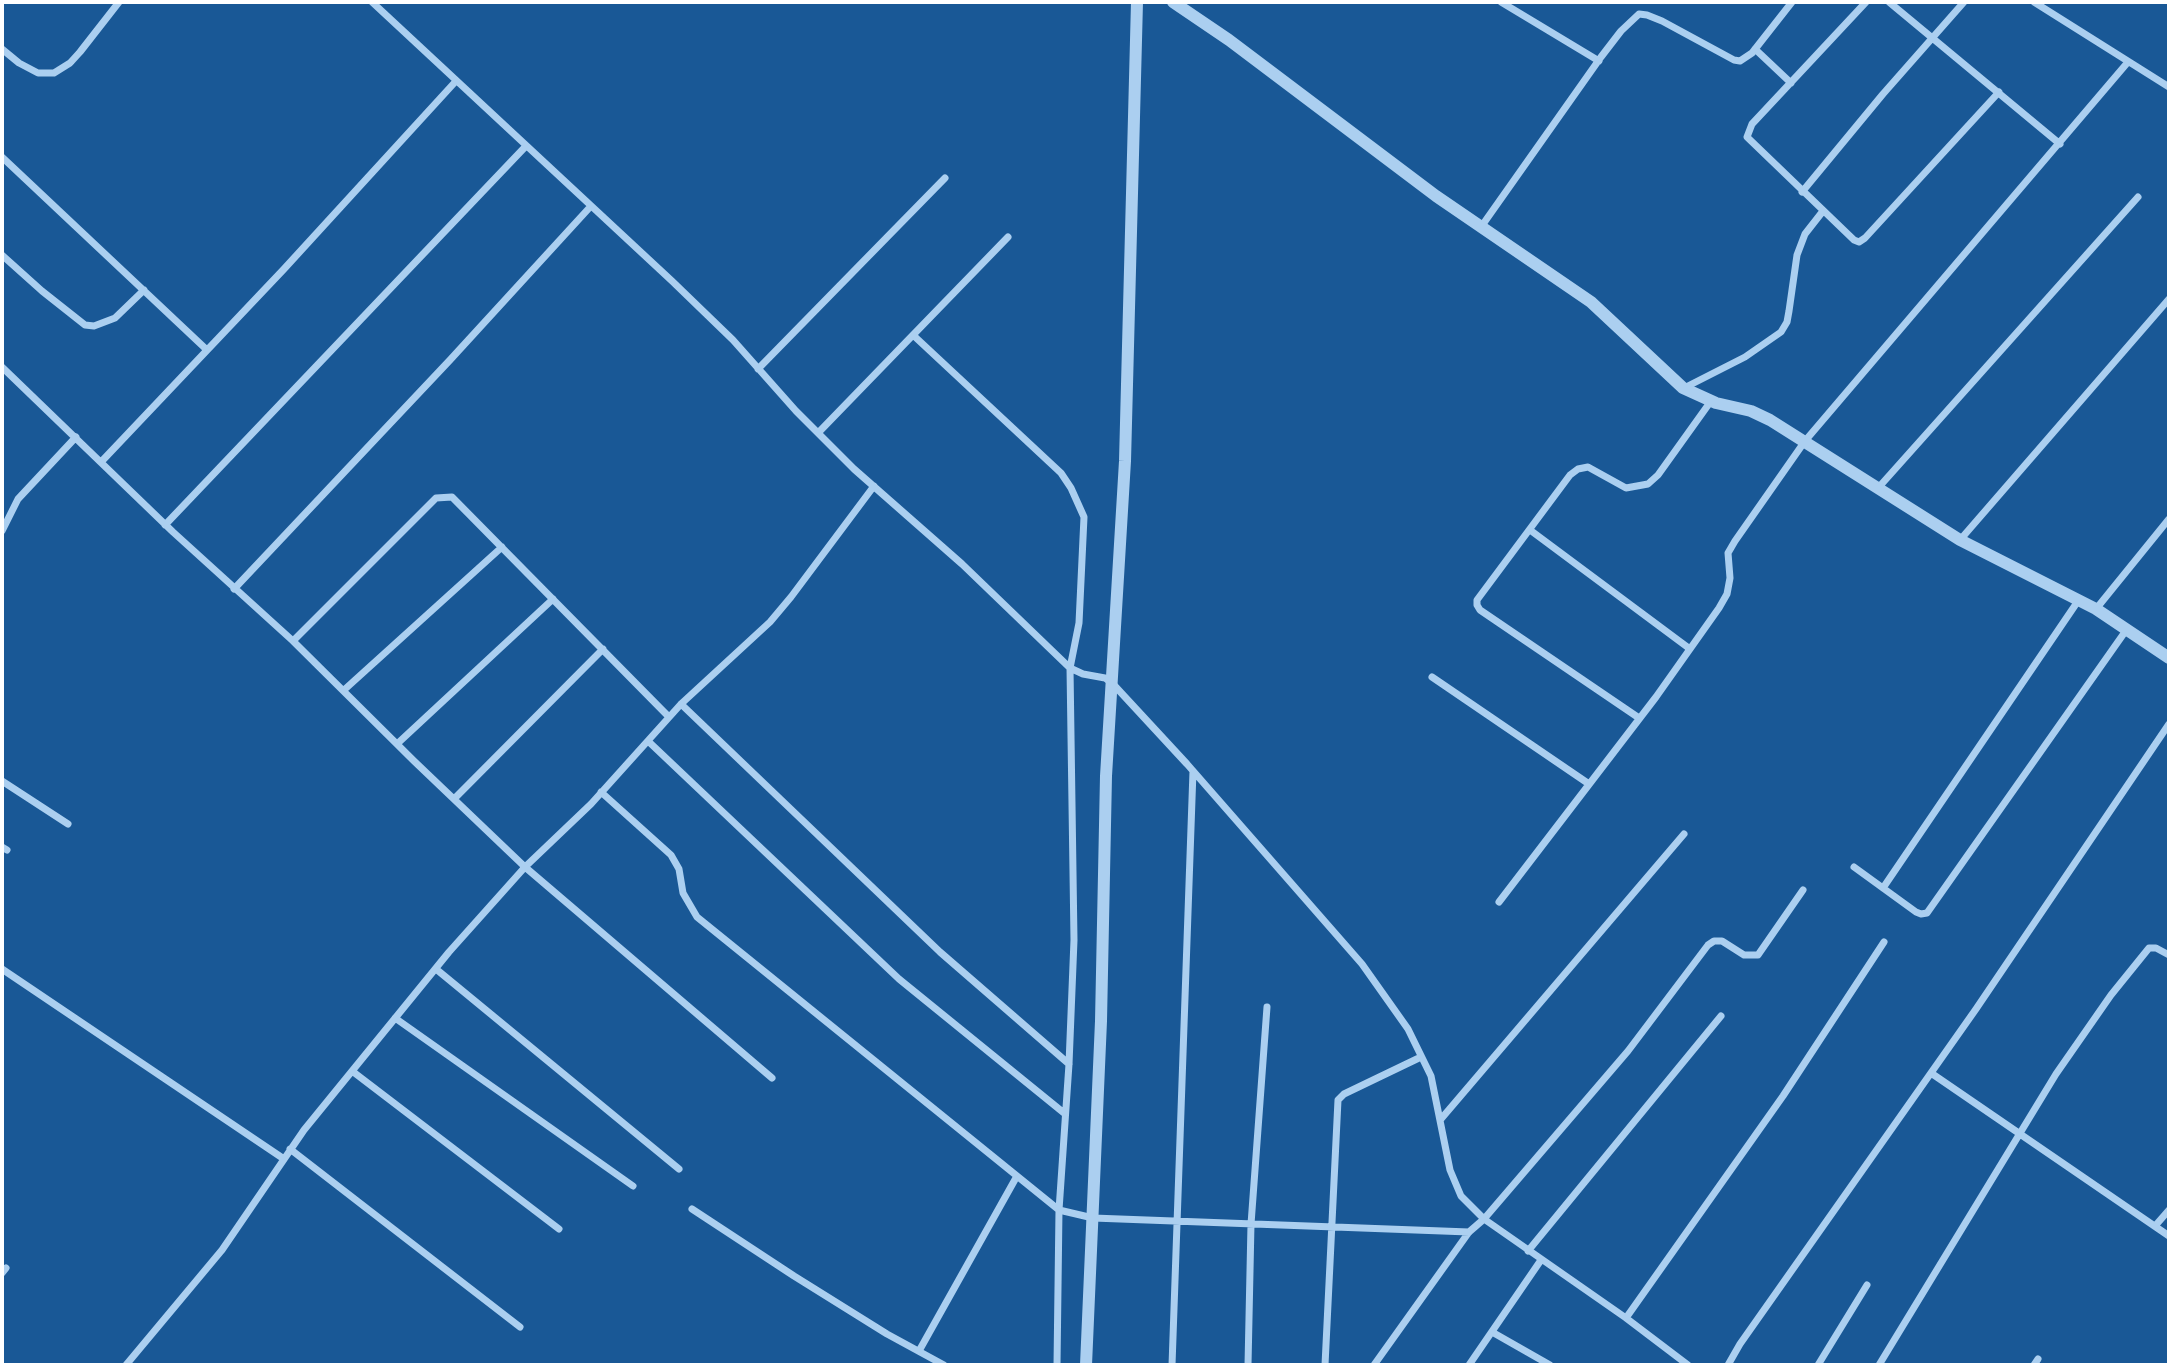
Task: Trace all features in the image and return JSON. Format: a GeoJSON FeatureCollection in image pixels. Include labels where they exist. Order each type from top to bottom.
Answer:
{"type":"FeatureCollection","features":[{"type":"Feature","properties":{"kind":"street"},"geometry":{"type":"LineString","coordinates":[[2,49],[19,63],[38,73],[54,73],[70,63],[119,2]]}},
{"type":"Feature","properties":{"kind":"street"},"geometry":{"type":"LineString","coordinates":[[372,2],[707,314],[818,433],[962,564],[1070,668],[1083,674],[1101,677],[1113,684],[1362,964],[1408,1029],[1431,1076],[1450,1170],[1461,1196],[1483,1219],[1626,1318],[1688,1365]]}},
{"type":"Feature","properties":{"kind":"street"},"geometry":{"type":"LineString","coordinates":[[1086,1365],[1087,1217],[1101,1021],[1105,802],[1125,461],[1137,2]]}},
{"type":"Feature","properties":{"kind":"street"},"geometry":{"type":"LineString","coordinates":[[1172,2],[1229,40],[1481,227],[1591,302],[1683,388],[1711,401],[1751,411],[1805,441],[1960,540],[2096,610],[2169,657]]}},
{"type":"Feature","properties":{"kind":"street"},"geometry":{"type":"LineString","coordinates":[[1501,2],[1598,61]]}},
{"type":"Feature","properties":{"kind":"street"},"geometry":{"type":"LineString","coordinates":[[1481,227],[1598,61],[1621,31],[1639,14],[1662,21],[1740,61],[1755,50],[1792,2]]}},
{"type":"Feature","properties":{"kind":"street"},"geometry":{"type":"LineString","coordinates":[[1866,2],[1752,124],[1747,137],[1854,240],[1859,242],[1865,238],[1999,92]]}},
{"type":"Feature","properties":{"kind":"street"},"geometry":{"type":"LineString","coordinates":[[1889,2],[2060,144]]}},
{"type":"Feature","properties":{"kind":"street"},"geometry":{"type":"LineString","coordinates":[[1802,191],[1964,2]]}},
{"type":"Feature","properties":{"kind":"street"},"geometry":{"type":"LineString","coordinates":[[2034,2],[2169,87]]}},
{"type":"Feature","properties":{"kind":"street"},"geometry":{"type":"LineString","coordinates":[[1755,50],[1791,83]]}},
{"type":"Feature","properties":{"kind":"street"},"geometry":{"type":"LineString","coordinates":[[1499,902],[1639,718],[1727,594],[1730,578],[1728,553],[1805,441],[2128,62]]}},
{"type":"Feature","properties":{"kind":"street"},"geometry":{"type":"LineString","coordinates":[[102,461],[456,81]]}},
{"type":"Feature","properties":{"kind":"street"},"geometry":{"type":"LineString","coordinates":[[165,525],[526,146]]}},
{"type":"Feature","properties":{"kind":"street"},"geometry":{"type":"LineString","coordinates":[[2,157],[207,350]]}},
{"type":"Feature","properties":{"kind":"street"},"geometry":{"type":"LineString","coordinates":[[758,369],[945,178]]}},
{"type":"Feature","properties":{"kind":"street"},"geometry":{"type":"LineString","coordinates":[[1879,487],[2138,197]]}},
{"type":"Feature","properties":{"kind":"street"},"geometry":{"type":"LineString","coordinates":[[234,589],[591,206]]}},
{"type":"Feature","properties":{"kind":"street"},"geometry":{"type":"LineString","coordinates":[[1683,388],[1745,357],[1781,332],[1787,322],[1797,255],[1805,234],[1823,211]]}},
{"type":"Feature","properties":{"kind":"street"},"geometry":{"type":"LineString","coordinates":[[818,433],[1008,237]]}},
{"type":"Feature","properties":{"kind":"street"},"geometry":{"type":"LineString","coordinates":[[2,255],[85,325],[94,326],[116,318],[144,290]]}},
{"type":"Feature","properties":{"kind":"street"},"geometry":{"type":"LineString","coordinates":[[1960,540],[2169,299]]}},
{"type":"Feature","properties":{"kind":"street"},"geometry":{"type":"LineString","coordinates":[[913,335],[1061,473],[1080,504],[1084,517],[1079,623],[1070,668],[1074,940],[1069,1064],[1064,1113],[1057,1365]]}},
{"type":"Feature","properties":{"kind":"street"},"geometry":{"type":"LineString","coordinates":[[2,367],[102,461],[165,525],[293,641],[525,867],[772,1078]]}},
{"type":"Feature","properties":{"kind":"street"},"geometry":{"type":"LineString","coordinates":[[2,382],[9,374]]}},
{"type":"Feature","properties":{"kind":"street"},"geometry":{"type":"LineString","coordinates":[[1639,718],[1477,605],[1481,592],[1570,475],[1578,469],[1588,467],[1626,488],[1648,484],[1658,475],[1711,401]]}},
{"type":"Feature","properties":{"kind":"street"},"geometry":{"type":"LineString","coordinates":[[2,531],[18,499],[76,437]]}},
{"type":"Feature","properties":{"kind":"street"},"geometry":{"type":"LineString","coordinates":[[126,1365],[222,1250],[290,1150],[436,969],[525,867],[601,792],[681,704],[770,621],[874,486]]}},
{"type":"Feature","properties":{"kind":"street"},"geometry":{"type":"LineString","coordinates":[[293,641],[436,498],[452,497],[669,718]]}},
{"type":"Feature","properties":{"kind":"street"},"geometry":{"type":"LineString","coordinates":[[2096,610],[2169,519]]}},
{"type":"Feature","properties":{"kind":"street"},"geometry":{"type":"LineString","coordinates":[[1530,530],[1690,649]]}},
{"type":"Feature","properties":{"kind":"street"},"geometry":{"type":"LineString","coordinates":[[344,690],[502,547]]}},
{"type":"Feature","properties":{"kind":"street"},"geometry":{"type":"LineString","coordinates":[[397,744],[553,599]]}},
{"type":"Feature","properties":{"kind":"street"},"geometry":{"type":"LineString","coordinates":[[1882,888],[2078,601]]}},
{"type":"Feature","properties":{"kind":"street"},"geometry":{"type":"LineString","coordinates":[[1854,867],[1921,915],[1931,910],[2127,629]]}},
{"type":"Feature","properties":{"kind":"street"},"geometry":{"type":"LineString","coordinates":[[454,799],[603,649]]}},
{"type":"Feature","properties":{"kind":"street"},"geometry":{"type":"LineString","coordinates":[[1432,677],[1589,784]]}},
{"type":"Feature","properties":{"kind":"street"},"geometry":{"type":"LineString","coordinates":[[681,704],[940,952],[1069,1064]]}},
{"type":"Feature","properties":{"kind":"street"},"geometry":{"type":"LineString","coordinates":[[1728,1365],[2169,724]]}},
{"type":"Feature","properties":{"kind":"street"},"geometry":{"type":"LineString","coordinates":[[648,741],[899,979],[1064,1113]]}},
{"type":"Feature","properties":{"kind":"street"},"geometry":{"type":"LineString","coordinates":[[1172,1365],[1193,771]]}},
{"type":"Feature","properties":{"kind":"street"},"geometry":{"type":"LineString","coordinates":[[2,781],[68,824]]}},
{"type":"Feature","properties":{"kind":"street"},"geometry":{"type":"LineString","coordinates":[[601,792],[671,855],[679,869],[683,893],[697,916],[937,1114],[1061,1211],[1087,1217],[1469,1233]]}},
{"type":"Feature","properties":{"kind":"street"},"geometry":{"type":"LineString","coordinates":[[1441,1119],[1684,834]]}},
{"type":"Feature","properties":{"kind":"street"},"geometry":{"type":"LineString","coordinates":[[1374,1365],[1469,1233],[1628,1051],[1708,945],[1713,941],[1722,941],[1744,954],[1758,955],[1803,890]]}},
{"type":"Feature","properties":{"kind":"street"},"geometry":{"type":"LineString","coordinates":[[1626,1318],[1783,1096],[1884,942]]}},
{"type":"Feature","properties":{"kind":"street"},"geometry":{"type":"LineString","coordinates":[[1879,1365],[2056,1073],[2110,995],[2149,948],[2156,948],[2169,955]]}},
{"type":"Feature","properties":{"kind":"street"},"geometry":{"type":"LineString","coordinates":[[2,969],[284,1159]]}},
{"type":"Feature","properties":{"kind":"street"},"geometry":{"type":"LineString","coordinates":[[436,969],[679,1169]]}},
{"type":"Feature","properties":{"kind":"street"},"geometry":{"type":"LineString","coordinates":[[1248,1365],[1251,1224],[1267,1007]]}},
{"type":"Feature","properties":{"kind":"street"},"geometry":{"type":"LineString","coordinates":[[1528,1251],[1721,1016]]}},
{"type":"Feature","properties":{"kind":"street"},"geometry":{"type":"LineString","coordinates":[[395,1018],[633,1186]]}},
{"type":"Feature","properties":{"kind":"street"},"geometry":{"type":"LineString","coordinates":[[1325,1365],[1338,1100],[1344,1094],[1421,1057]]}},
{"type":"Feature","properties":{"kind":"street"},"geometry":{"type":"LineString","coordinates":[[352,1071],[559,1229]]}},
{"type":"Feature","properties":{"kind":"street"},"geometry":{"type":"LineString","coordinates":[[1931,1073],[2169,1236]]}},
{"type":"Feature","properties":{"kind":"street"},"geometry":{"type":"LineString","coordinates":[[290,1150],[520,1327]]}},
{"type":"Feature","properties":{"kind":"street"},"geometry":{"type":"LineString","coordinates":[[919,1352],[1017,1176]]}},
{"type":"Feature","properties":{"kind":"street"},"geometry":{"type":"LineString","coordinates":[[692,1209],[794,1276],[944,1365]]}},
{"type":"Feature","properties":{"kind":"street"},"geometry":{"type":"LineString","coordinates":[[2155,1226],[2169,1210]]}},
{"type":"Feature","properties":{"kind":"street"},"geometry":{"type":"LineString","coordinates":[[1469,1365],[1541,1260]]}},
{"type":"Feature","properties":{"kind":"street"},"geometry":{"type":"LineString","coordinates":[[1818,1365],[1867,1285]]}},
{"type":"Feature","properties":{"kind":"street"},"geometry":{"type":"LineString","coordinates":[[1492,1332],[1550,1365]]}}]}
